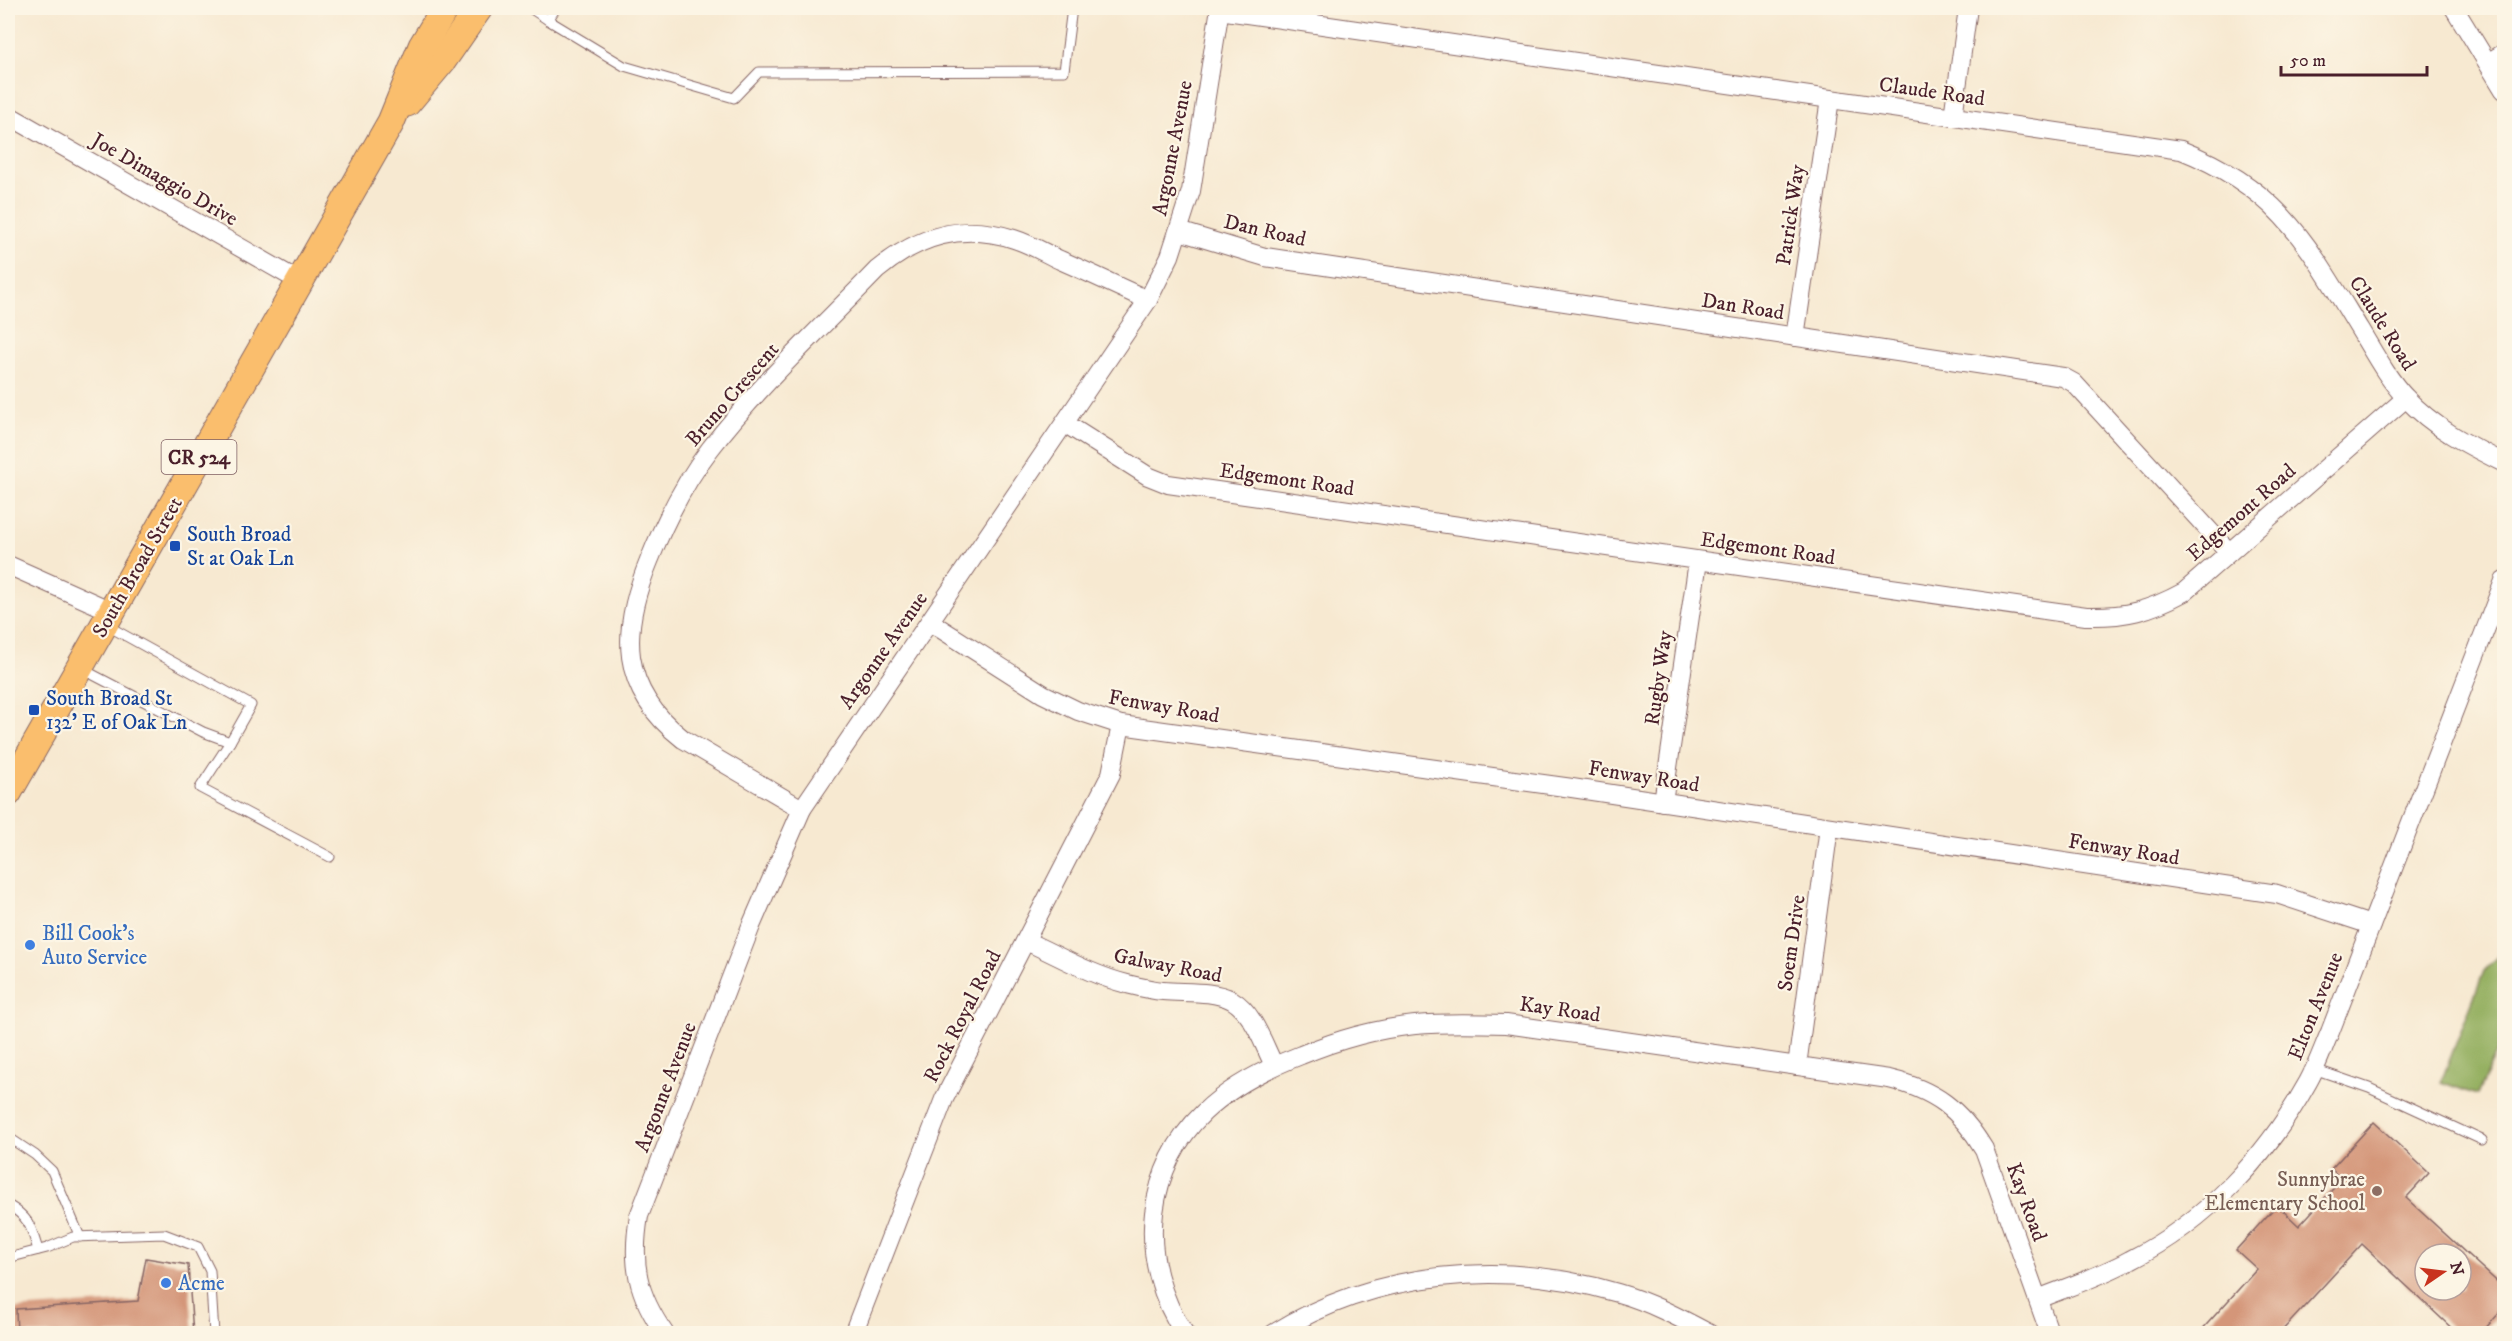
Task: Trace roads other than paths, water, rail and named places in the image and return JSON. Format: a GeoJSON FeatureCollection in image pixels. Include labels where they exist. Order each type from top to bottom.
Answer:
{"type":"FeatureCollection","features":[{"type":"Feature","properties":{"kind":"main road","name":"South Broad Street"},"geometry":{"type":"LineString","coordinates":[[8,793],[391,122],[422,46],[445,8]]}},
{"type":"Feature","properties":{"kind":"main road","name":"South Broad Street"},"geometry":{"type":"LineString","coordinates":[[391,122],[443,60],[479,8]]}},
{"type":"Feature","properties":{"kind":"street"},"geometry":{"type":"LineString","coordinates":[[1953,117],[1968,8]]}},
{"type":"Feature","properties":{"kind":"street"},"geometry":{"type":"LineString","coordinates":[[2454,8],[2505,90]]}},
{"type":"Feature","properties":{"kind":"street","name":"Claude Road"},"geometry":{"type":"LineString","coordinates":[[1220,9],[2181,150],[2238,177],[2266,199],[2292,225],[2313,254],[2390,378],[2406,398],[2428,419],[2458,440],[2505,463]]}},
{"type":"Feature","properties":{"kind":"street","name":"Argonne Avenue"},"geometry":{"type":"LineString","coordinates":[[665,1334],[651,1314],[640,1288],[635,1262],[635,1240],[639,1216],[751,926],[801,809],[1066,424],[1148,300],[1179,231],[1198,158],[1220,9]]}},
{"type":"Feature","properties":{"kind":"street"},"geometry":{"type":"LineString","coordinates":[[2488,63],[2505,53]]}},
{"type":"Feature","properties":{"kind":"street","name":"Patrick Way"},"geometry":{"type":"LineString","coordinates":[[1795,337],[1830,99]]}},
{"type":"Feature","properties":{"kind":"street","name":"Joe Dimaggio Drive"},"geometry":{"type":"LineString","coordinates":[[8,116],[299,281]]}},
{"type":"Feature","properties":{"kind":"street","name":"Dan Road"},"geometry":{"type":"LineString","coordinates":[[1179,231],[1265,257],[2063,377],[2074,383],[2229,552]]}},
{"type":"Feature","properties":{"kind":"street","name":"Bruno Crescent"},"geometry":{"type":"LineString","coordinates":[[801,809],[683,739],[666,725],[652,710],[640,689],[632,668],[628,644],[631,618],[643,575],[672,511],[709,451],[735,418],[877,270],[897,254],[917,243],[941,235],[957,233],[991,233],[1016,239],[1148,300]]}},
{"type":"Feature","properties":{"kind":"street","name":"Edgemont Road"},"geometry":{"type":"LineString","coordinates":[[1066,424],[1148,476],[1168,484],[2086,616],[2110,617],[2135,614],[2160,605],[2184,592],[2406,398]]}},
{"type":"Feature","properties":{"kind":"street","name":"Rugby Way"},"geometry":{"type":"LineString","coordinates":[[1663,802],[1698,561]]}},
{"type":"Feature","properties":{"kind":"street"},"geometry":{"type":"LineString","coordinates":[[8,565],[108,617]]}},
{"type":"Feature","properties":{"kind":"street","name":"Elton Avenue"},"geometry":{"type":"LineString","coordinates":[[2038,1299],[2130,1261],[2168,1238],[2204,1211],[2236,1181],[2261,1153],[2287,1117],[2314,1069],[2505,581]]}},
{"type":"Feature","properties":{"kind":"street","name":"Fenway Road"},"geometry":{"type":"LineString","coordinates":[[930,622],[1043,694],[1078,711],[1121,725],[1663,802],[2277,894],[2371,925]]}},
{"type":"Feature","properties":{"kind":"street","name":"Rock Royal Road"},"geometry":{"type":"LineString","coordinates":[[853,1334],[944,1099],[1111,774],[1121,725]]}},
{"type":"Feature","properties":{"kind":"street","name":"Soem Drive"},"geometry":{"type":"LineString","coordinates":[[1797,1066],[1829,827]]}},
{"type":"Feature","properties":{"kind":"street","name":"Galway Road"},"geometry":{"type":"LineString","coordinates":[[1026,940],[1092,972],[1125,984],[1160,991],[1216,995],[1232,1000],[1250,1019],[1274,1065]]}},
{"type":"Feature","properties":{"kind":"street","name":"Kay Road"},"geometry":{"type":"LineString","coordinates":[[1185,1334],[1160,1283],[1154,1256],[1153,1226],[1156,1200],[1163,1173],[1176,1146],[1193,1122],[1212,1103],[1234,1087],[1274,1065],[1330,1043],[1367,1033],[1413,1025],[1460,1022],[1506,1024],[1797,1066],[1908,1084],[1934,1095],[1955,1110],[1971,1127],[1984,1149],[2038,1299]]}},
{"type":"Feature","properties":{"kind":"street"},"geometry":{"type":"LineString","coordinates":[[1273,1334],[1320,1309],[1362,1293],[1443,1276],[1488,1273],[1532,1275],[1577,1282],[1620,1293],[1669,1312],[1710,1334]]}},
{"type":"Feature","properties":{"kind":"street"},"geometry":{"type":"LineString","coordinates":[[2038,1299],[2050,1334]]}},
{"type":"Feature","properties":{"kind":"lane"},"geometry":{"type":"LineString","coordinates":[[530,8],[624,66],[734,98],[759,72],[1064,71],[1072,8]]}},
{"type":"Feature","properties":{"kind":"lane"},"geometry":{"type":"LineString","coordinates":[[548,20],[556,8]]}},
{"type":"Feature","properties":{"kind":"lane"},"geometry":{"type":"LineString","coordinates":[[108,617],[251,705],[200,788],[330,856]]}},
{"type":"Feature","properties":{"kind":"lane"},"geometry":{"type":"LineString","coordinates":[[80,668],[203,732],[230,742]]}},
{"type":"Feature","properties":{"kind":"lane"},"geometry":{"type":"LineString","coordinates":[[2314,1069],[2369,1088],[2482,1140]]}},
{"type":"Feature","properties":{"kind":"lane"},"geometry":{"type":"LineString","coordinates":[[8,1137],[35,1155],[52,1171],[80,1237]]}},
{"type":"Feature","properties":{"kind":"lane"},"geometry":{"type":"LineString","coordinates":[[8,1205],[20,1212],[30,1224],[38,1250]]}},
{"type":"Feature","properties":{"kind":"lane"},"geometry":{"type":"LineString","coordinates":[[8,1258],[73,1237],[164,1234],[198,1247],[210,1271],[214,1334]]}},
{"type":"Feature","properties":{"kind":"place","name":"South Broad St at Oak Ln"},"geometry":{"type":"Point","coordinates":[175,546]}},
{"type":"Feature","properties":{"kind":"place","name":"South Broad St 132' E of Oak Ln"},"geometry":{"type":"Point","coordinates":[34,710]}},
{"type":"Feature","properties":{"kind":"place","name":"Bill Cook's Auto Service"},"geometry":{"type":"Point","coordinates":[30,945]}},
{"type":"Feature","properties":{"kind":"place","name":"Sunnybrae Elementary School"},"geometry":{"type":"Point","coordinates":[2377,1191]}},
{"type":"Feature","properties":{"kind":"place","name":"Acme"},"geometry":{"type":"Point","coordinates":[166,1283]}}]}
